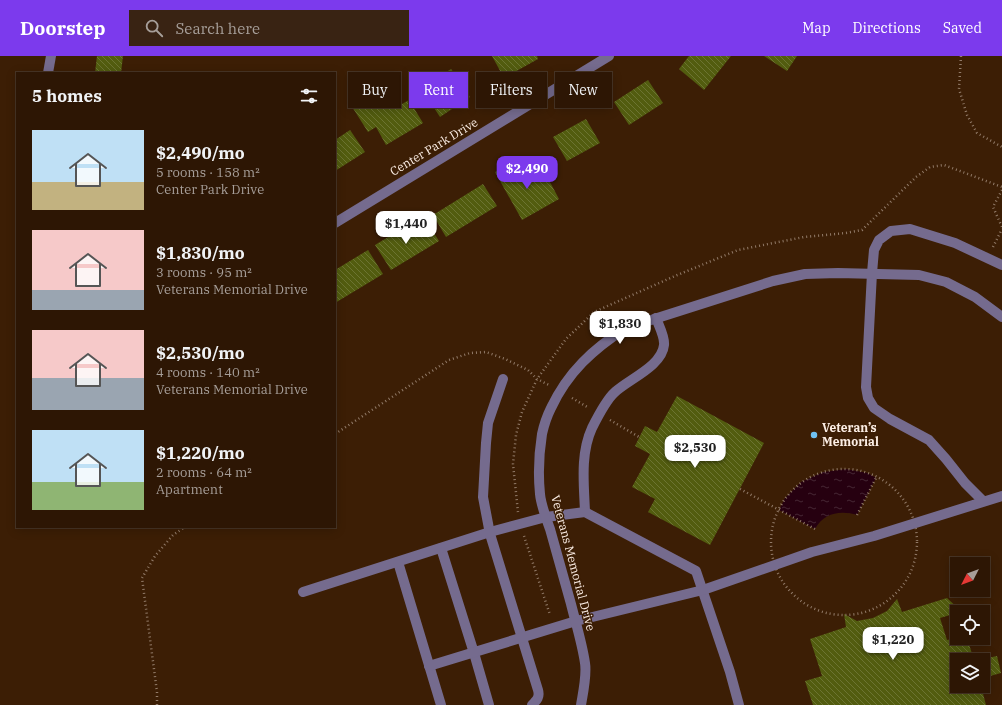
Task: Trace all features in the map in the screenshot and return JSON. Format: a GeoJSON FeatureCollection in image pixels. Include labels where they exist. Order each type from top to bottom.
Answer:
{"type":"FeatureCollection","features":[{"type":"Feature","properties":{"kind":"street"},"geometry":{"type":"LineString","coordinates":[[48,72],[51,56]]}},
{"type":"Feature","properties":{"kind":"street","name":"Center Park Drive"},"geometry":{"type":"LineString","coordinates":[[336,222],[609,56]]}},
{"type":"Feature","properties":{"kind":"street"},"geometry":{"type":"LineString","coordinates":[[983,502],[929,440],[890,419],[874,408],[868,398],[866,387],[872,273],[874,250],[879,240],[891,230],[910,229],[955,243],[1002,266]]}},
{"type":"Feature","properties":{"kind":"street","name":"Veterans Memorial Drive"},"geometry":{"type":"LineString","coordinates":[[581,705],[586,664],[576,622],[540,495],[539,469],[542,433],[547,417],[560,391],[571,375],[594,350],[626,328],[773,281],[805,274],[872,273],[919,275],[946,282],[975,298],[1002,317]]}},
{"type":"Feature","properties":{"kind":"street"},"geometry":{"type":"LineString","coordinates":[[585,512],[584,470],[586,446],[591,430],[614,393],[646,370],[659,358],[664,344],[662,332],[656,318]]}},
{"type":"Feature","properties":{"kind":"street"},"geometry":{"type":"LineString","coordinates":[[503,379],[488,424],[484,497],[490,532],[540,694],[532,705]]}},
{"type":"Feature","properties":{"kind":"street"},"geometry":{"type":"LineString","coordinates":[[428,666],[576,622],[703,590],[812,552],[874,536],[1002,496]]}},
{"type":"Feature","properties":{"kind":"street"},"geometry":{"type":"LineString","coordinates":[[303,592],[490,532],[546,517],[585,512],[696,571],[730,672],[739,705]]}},
{"type":"Feature","properties":{"kind":"street"},"geometry":{"type":"LineString","coordinates":[[441,548],[489,705]]}},
{"type":"Feature","properties":{"kind":"street"},"geometry":{"type":"LineString","coordinates":[[398,562],[428,666],[441,705]]}},
{"type":"Feature","properties":{"kind":"path"},"geometry":{"type":"LineString","coordinates":[[960,56],[959,89],[967,115],[977,133],[1002,147]]}},
{"type":"Feature","properties":{"kind":"path"},"geometry":{"type":"LineString","coordinates":[[537,378],[566,339],[594,312],[738,250],[804,237],[862,230],[916,177],[930,167],[944,165],[1002,187]]}},
{"type":"Feature","properties":{"kind":"path"},"geometry":{"type":"LineString","coordinates":[[987,258],[1002,228],[994,207],[1002,190]]}},
{"type":"Feature","properties":{"kind":"path"},"geometry":{"type":"LineString","coordinates":[[857,515],[876,478]]}},
{"type":"Feature","properties":{"kind":"path"},"geometry":{"type":"LineString","coordinates":[[740,489],[815,529]]}},
{"type":"Feature","properties":{"kind":"path"},"geometry":{"type":"LineString","coordinates":[[156,705],[157,692],[142,578],[155,556],[173,535],[184,528]]}},
{"type":"Feature","properties":{"kind":"water"},"geometry":{"type":"Polygon","coordinates":[[[846,469],[868,473],[876,478],[857,515],[845,513],[833,514],[823,519],[815,529],[779,510],[785,498],[801,482],[823,472],[846,469]]]}},
{"type":"Feature","properties":{"kind":"building"},"geometry":{"type":"Polygon","coordinates":[[[97,56],[123,56],[121,72],[95,72],[97,56]]]}},
{"type":"Feature","properties":{"kind":"building"},"geometry":{"type":"Polygon","coordinates":[[[492,56],[537,56],[538,59],[515,72],[501,72],[492,56]]]}},
{"type":"Feature","properties":{"kind":"building"},"geometry":{"type":"Polygon","coordinates":[[[689,56],[731,56],[704,90],[679,69],[689,56]]]}},
{"type":"Feature","properties":{"kind":"building"},"geometry":{"type":"Polygon","coordinates":[[[764,56],[797,56],[787,71],[764,56]]]}},
{"type":"Feature","properties":{"kind":"building"},"geometry":{"type":"Polygon","coordinates":[[[451,69],[453,72],[446,72],[451,69]]]}},
{"type":"Feature","properties":{"kind":"building"},"geometry":{"type":"Polygon","coordinates":[[[648,80],[663,103],[629,125],[614,102],[648,80]]]}},
{"type":"Feature","properties":{"kind":"building"},"geometry":{"type":"Polygon","coordinates":[[[409,100],[409,108],[414,108],[423,123],[386,145],[376,127],[368,132],[353,108],[401,108],[401,105],[409,100]]]}},
{"type":"Feature","properties":{"kind":"building"},"geometry":{"type":"Polygon","coordinates":[[[434,108],[454,108],[440,117],[434,108]]]}},
{"type":"Feature","properties":{"kind":"building"},"geometry":{"type":"Polygon","coordinates":[[[586,119],[600,143],[567,161],[553,137],[586,119]]]}},
{"type":"Feature","properties":{"kind":"building"},"geometry":{"type":"Polygon","coordinates":[[[350,130],[365,152],[336,170],[336,139],[350,130]]]}},
{"type":"Feature","properties":{"kind":"building"},"geometry":{"type":"Polygon","coordinates":[[[515,162],[524,180],[543,169],[559,199],[522,220],[495,172],[515,162]]]}},
{"type":"Feature","properties":{"kind":"building"},"geometry":{"type":"Polygon","coordinates":[[[483,184],[497,206],[446,237],[433,215],[483,184]]]}},
{"type":"Feature","properties":{"kind":"building"},"geometry":{"type":"Polygon","coordinates":[[[427,222],[439,241],[391,270],[375,245],[403,228],[407,234],[427,222]]]}},
{"type":"Feature","properties":{"kind":"building"},"geometry":{"type":"Polygon","coordinates":[[[368,250],[383,274],[336,302],[336,269],[368,250]]]}},
{"type":"Feature","properties":{"kind":"building"},"geometry":{"type":"Polygon","coordinates":[[[677,396],[764,443],[710,545],[648,512],[655,499],[632,487],[650,454],[635,446],[645,426],[657,432],[677,396]]]}},
{"type":"Feature","properties":{"kind":"building"},"geometry":{"type":"Polygon","coordinates":[[[947,598],[954,605],[950,605],[950,615],[940,618],[947,640],[950,639],[950,645],[969,645],[972,653],[950,653],[950,693],[983,693],[986,705],[813,705],[805,681],[822,676],[810,639],[846,627],[844,614],[857,621],[873,618],[887,611],[897,599],[902,612],[947,598]]]}},
{"type":"Feature","properties":{"kind":"building"},"geometry":{"type":"Polygon","coordinates":[[[997,656],[1001,673],[990,676],[990,658],[997,656]]]}},
{"type":"Feature","properties":{"kind":"place","name":"Veteran’s Memorial"},"geometry":{"type":"Point","coordinates":[814,435]}}]}
